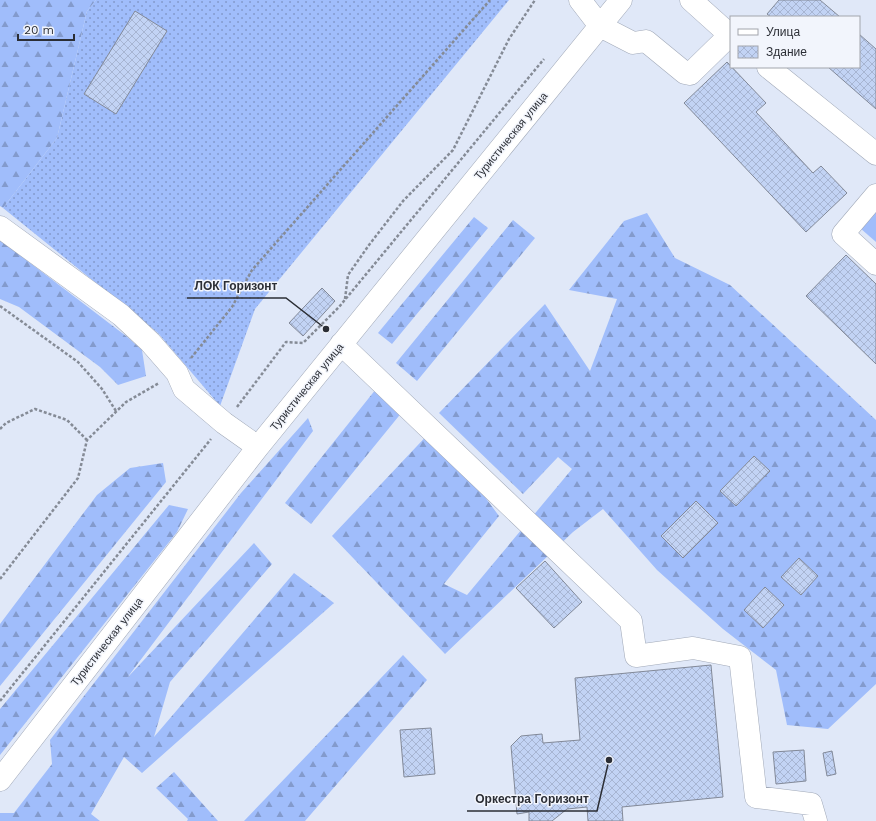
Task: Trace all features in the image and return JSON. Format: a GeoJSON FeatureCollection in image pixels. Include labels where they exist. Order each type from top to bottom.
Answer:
{"type":"FeatureCollection","features":[{"type":"Feature","properties":{"kind":"street"},"geometry":{"type":"LineString","coordinates":[[580,0],[600,26],[633,43],[646,41],[685,73],[690,74],[730,35],[691,0]]}},
{"type":"Feature","properties":{"kind":"street","name":"Туристическая улица"},"geometry":{"type":"LineString","coordinates":[[0,780],[258,447],[621,0]]}},
{"type":"Feature","properties":{"kind":"street"},"geometry":{"type":"LineString","coordinates":[[769,68],[876,154]]}},
{"type":"Feature","properties":{"kind":"street"},"geometry":{"type":"LineString","coordinates":[[876,195],[843,234],[876,264]]}},
{"type":"Feature","properties":{"kind":"street"},"geometry":{"type":"LineString","coordinates":[[0,227],[121,315],[150,342],[177,373],[184,389],[224,423],[258,447]]}},
{"type":"Feature","properties":{"kind":"street"},"geometry":{"type":"LineString","coordinates":[[342,344],[631,621],[636,656],[693,648],[740,657],[756,797],[811,804],[816,821]]}},
{"type":"Feature","properties":{"kind":"path"},"geometry":{"type":"LineString","coordinates":[[0,579],[78,478],[86,440],[126,402],[177,373],[202,346],[232,307],[252,270],[490,0]]}},
{"type":"Feature","properties":{"kind":"path"},"geometry":{"type":"LineString","coordinates":[[345,300],[348,275],[369,245],[403,201],[453,150],[509,39],[535,0]]}},
{"type":"Feature","properties":{"kind":"path"},"geometry":{"type":"LineString","coordinates":[[0,701],[224,423],[286,342],[303,343],[345,300],[545,58]]}},
{"type":"Feature","properties":{"kind":"path"},"geometry":{"type":"LineString","coordinates":[[0,306],[78,362],[102,389],[116,411]]}},
{"type":"Feature","properties":{"kind":"path"},"geometry":{"type":"LineString","coordinates":[[0,430],[6,423],[35,409],[67,420],[86,440]]}},
{"type":"Feature","properties":{"kind":"green space"},"geometry":{"type":"Polygon","coordinates":[[[0,0],[96,0],[87,11],[57,138],[3,208],[0,206],[0,0]]]}},
{"type":"Feature","properties":{"kind":"green space"},"geometry":{"type":"Polygon","coordinates":[[[96,0],[509,0],[255,309],[220,406],[158,333],[3,208],[57,138],[87,11],[96,0]]]}},
{"type":"Feature","properties":{"kind":"green space"},"geometry":{"type":"Polygon","coordinates":[[[876,210],[876,242],[860,228],[876,210]]]}},
{"type":"Feature","properties":{"kind":"green space"},"geometry":{"type":"Polygon","coordinates":[[[647,213],[675,258],[730,285],[876,420],[876,684],[828,729],[787,725],[776,670],[723,629],[657,570],[603,509],[573,532],[445,654],[332,536],[434,428],[499,516],[444,584],[467,595],[572,469],[558,457],[523,494],[439,413],[545,304],[590,371],[617,299],[569,290],[624,221],[647,213]]]}},
{"type":"Feature","properties":{"kind":"green space"},"geometry":{"type":"Polygon","coordinates":[[[474,217],[488,228],[392,344],[378,333],[474,217]]]}},
{"type":"Feature","properties":{"kind":"green space"},"geometry":{"type":"Polygon","coordinates":[[[513,220],[535,238],[417,381],[396,363],[513,220]]]}},
{"type":"Feature","properties":{"kind":"green space"},"geometry":{"type":"Polygon","coordinates":[[[0,240],[126,336],[142,350],[146,376],[118,385],[100,367],[19,307],[0,299],[0,240]]]}},
{"type":"Feature","properties":{"kind":"green space"},"geometry":{"type":"Polygon","coordinates":[[[380,384],[407,406],[311,524],[285,503],[380,384]]]}},
{"type":"Feature","properties":{"kind":"green space"},"geometry":{"type":"Polygon","coordinates":[[[308,418],[313,431],[127,678],[254,543],[272,564],[170,682],[154,737],[294,573],[334,603],[142,773],[124,757],[91,814],[100,821],[0,821],[0,813],[14,813],[52,764],[50,740],[241,493],[308,418]]]}},
{"type":"Feature","properties":{"kind":"green space"},"geometry":{"type":"Polygon","coordinates":[[[163,463],[166,482],[0,686],[0,624],[97,495],[130,468],[163,463]]]}},
{"type":"Feature","properties":{"kind":"green space"},"geometry":{"type":"Polygon","coordinates":[[[169,505],[188,509],[177,532],[0,755],[0,709],[169,505]]]}},
{"type":"Feature","properties":{"kind":"green space"},"geometry":{"type":"Polygon","coordinates":[[[403,655],[427,680],[305,821],[244,821],[403,655]]]}},
{"type":"Feature","properties":{"kind":"green space"},"geometry":{"type":"Polygon","coordinates":[[[174,772],[218,821],[187,821],[188,819],[156,788],[174,772]]]}},
{"type":"Feature","properties":{"kind":"building"},"geometry":{"type":"Polygon","coordinates":[[[779,0],[820,0],[839,16],[770,16],[767,14],[779,0]]]}},
{"type":"Feature","properties":{"kind":"building"},"geometry":{"type":"Polygon","coordinates":[[[135,11],[167,31],[116,114],[84,94],[135,11]]]}},
{"type":"Feature","properties":{"kind":"building"},"geometry":{"type":"Polygon","coordinates":[[[860,35],[876,49],[876,109],[829,68],[860,68],[860,35]]]}},
{"type":"Feature","properties":{"kind":"building"},"geometry":{"type":"Polygon","coordinates":[[[727,62],[730,65],[730,68],[733,68],[766,103],[756,112],[813,173],[821,166],[847,193],[806,232],[684,103],[727,62]]]}},
{"type":"Feature","properties":{"kind":"building"},"geometry":{"type":"Polygon","coordinates":[[[846,255],[876,284],[876,364],[806,296],[846,255]]]}},
{"type":"Feature","properties":{"kind":"building"},"geometry":{"type":"Polygon","coordinates":[[[322,288],[335,301],[303,336],[289,323],[322,288]]]}},
{"type":"Feature","properties":{"kind":"building"},"geometry":{"type":"Polygon","coordinates":[[[754,456],[770,471],[736,506],[720,491],[754,456]]]}},
{"type":"Feature","properties":{"kind":"building"},"geometry":{"type":"Polygon","coordinates":[[[696,501],[718,523],[683,558],[661,536],[696,501]]]}},
{"type":"Feature","properties":{"kind":"building"},"geometry":{"type":"Polygon","coordinates":[[[799,558],[818,576],[801,595],[781,577],[799,558]]]}},
{"type":"Feature","properties":{"kind":"building"},"geometry":{"type":"Polygon","coordinates":[[[545,561],[582,602],[554,628],[516,588],[545,561]]]}},
{"type":"Feature","properties":{"kind":"building"},"geometry":{"type":"Polygon","coordinates":[[[765,587],[784,605],[763,628],[744,610],[765,587]]]}},
{"type":"Feature","properties":{"kind":"building"},"geometry":{"type":"Polygon","coordinates":[[[711,665],[723,797],[622,807],[623,821],[588,821],[587,807],[567,809],[552,821],[529,821],[529,812],[517,814],[511,746],[521,736],[542,734],[543,743],[580,740],[575,678],[711,665]]]}},
{"type":"Feature","properties":{"kind":"building"},"geometry":{"type":"Polygon","coordinates":[[[431,728],[435,774],[404,777],[400,730],[431,728]]]}},
{"type":"Feature","properties":{"kind":"building"},"geometry":{"type":"Polygon","coordinates":[[[804,750],[806,781],[776,784],[773,752],[804,750]]]}},
{"type":"Feature","properties":{"kind":"building"},"geometry":{"type":"Polygon","coordinates":[[[832,751],[836,774],[827,776],[823,753],[832,751]]]}},
{"type":"Feature","properties":{"kind":"place","name":"ЛОК Горизонт"},"geometry":{"type":"Point","coordinates":[326,329]}},
{"type":"Feature","properties":{"kind":"place","name":"Оркестра Горизонт"},"geometry":{"type":"Point","coordinates":[609,760]}}]}
